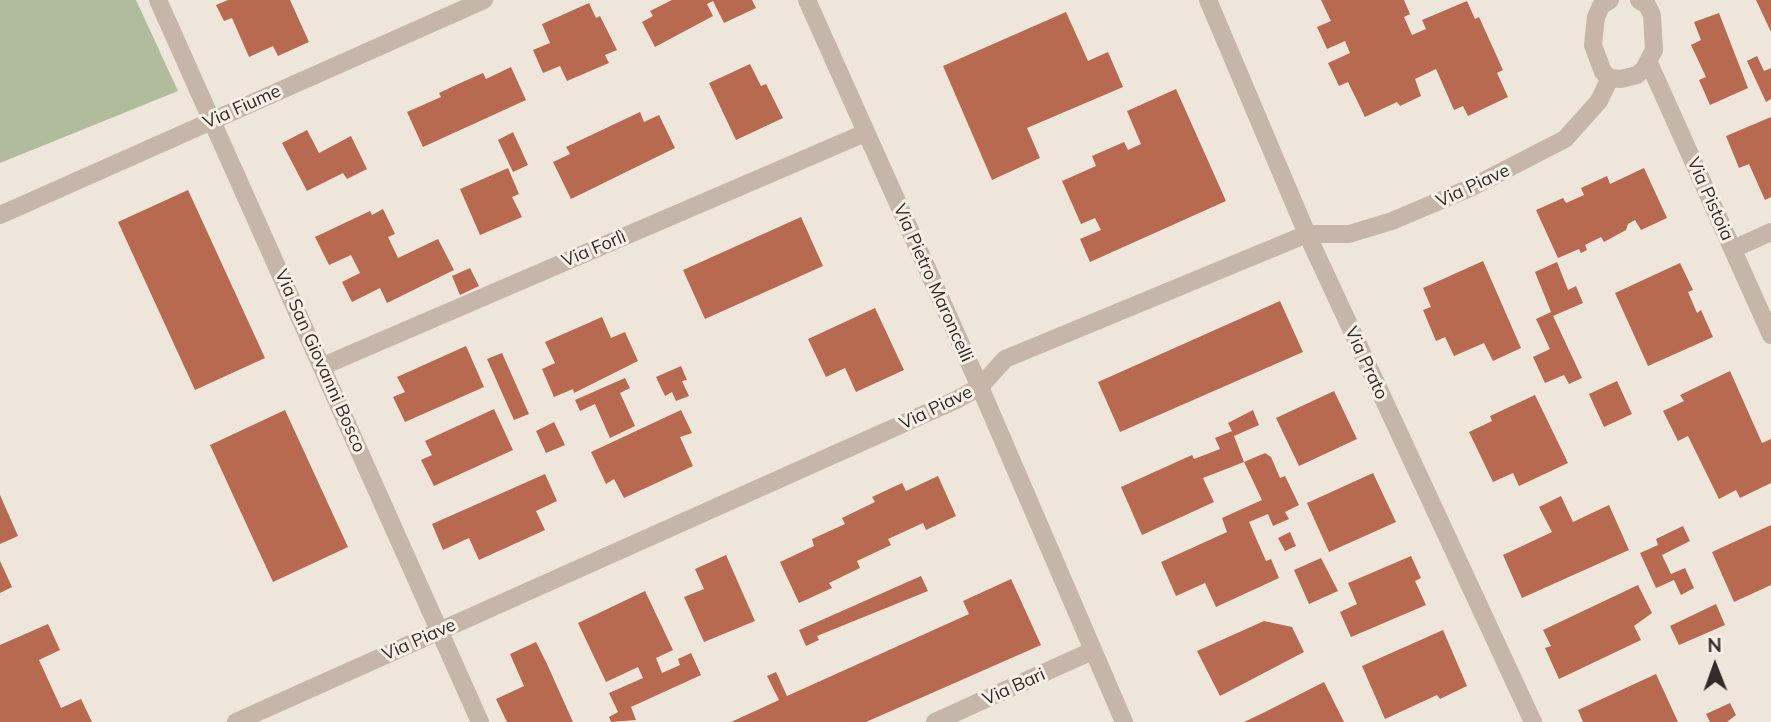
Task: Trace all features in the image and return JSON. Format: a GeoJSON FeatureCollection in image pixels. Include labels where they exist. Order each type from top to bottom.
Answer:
{"type":"FeatureCollection","features":[{"type":"Feature","properties":{"kind":"street","name":"Via San Giovanni Bosco"},"geometry":{"type":"LineString","coordinates":[[158,0],[480,722]]}},
{"type":"Feature","properties":{"kind":"street","name":"Via Fiume"},"geometry":{"type":"LineString","coordinates":[[0,215],[484,0]]}},
{"type":"Feature","properties":{"kind":"street","name":"Via Pietro Maroncelli"},"geometry":{"type":"LineString","coordinates":[[807,0],[980,387],[1124,722]]}},
{"type":"Feature","properties":{"kind":"street","name":"Via Prato"},"geometry":{"type":"LineString","coordinates":[[1208,0],[1307,234],[1533,722]]}},
{"type":"Feature","properties":{"kind":"street"},"geometry":{"type":"LineString","coordinates":[[1601,2],[1596,17],[1593,45],[1598,63],[1611,78],[1637,75],[1649,63],[1655,37],[1645,2]]}},
{"type":"Feature","properties":{"kind":"street","name":"Via Pistoia"},"geometry":{"type":"LineString","coordinates":[[1649,63],[1771,335]]}},
{"type":"Feature","properties":{"kind":"street","name":"Via Piave"},"geometry":{"type":"LineString","coordinates":[[236,722],[980,387],[1005,359],[1307,234],[1349,234],[1392,221],[1470,188],[1552,148],[1588,114],[1611,78]]}},
{"type":"Feature","properties":{"kind":"street","name":"Via Forlì"},"geometry":{"type":"LineString","coordinates":[[323,366],[865,133]]}},
{"type":"Feature","properties":{"kind":"street"},"geometry":{"type":"LineString","coordinates":[[1733,249],[1771,232]]}},
{"type":"Feature","properties":{"kind":"street","name":"Via Bari"},"geometry":{"type":"LineString","coordinates":[[935,722],[1092,652]]}},
{"type":"Feature","properties":{"kind":"green space"},"geometry":{"type":"Polygon","coordinates":[[[0,0],[136,0],[178,91],[0,163],[0,0]]]}},
{"type":"Feature","properties":{"kind":"building"},"geometry":{"type":"Polygon","coordinates":[[[228,0],[290,0],[309,42],[278,56],[273,46],[249,57],[232,18],[224,21],[216,5],[228,0]]]}},
{"type":"Feature","properties":{"kind":"building"},"geometry":{"type":"Polygon","coordinates":[[[672,0],[752,0],[756,8],[724,23],[713,1],[707,4],[713,16],[655,47],[642,22],[653,16],[650,11],[672,0]]]}},
{"type":"Feature","properties":{"kind":"building"},"geometry":{"type":"Polygon","coordinates":[[[1321,0],[1404,0],[1410,14],[1404,17],[1412,35],[1426,29],[1422,20],[1467,1],[1475,19],[1479,17],[1503,70],[1497,73],[1508,97],[1468,116],[1463,106],[1454,110],[1436,69],[1415,79],[1421,96],[1400,106],[1397,102],[1365,117],[1348,82],[1339,86],[1328,63],[1350,53],[1345,41],[1327,49],[1317,27],[1331,21],[1321,0]]]}},
{"type":"Feature","properties":{"kind":"building"},"geometry":{"type":"Polygon","coordinates":[[[1756,0],[1771,0],[1771,32],[1756,0]]]}},
{"type":"Feature","properties":{"kind":"building"},"geometry":{"type":"Polygon","coordinates":[[[589,3],[596,18],[600,16],[617,50],[605,55],[609,63],[567,81],[560,66],[543,73],[533,50],[550,43],[542,24],[589,3]]]}},
{"type":"Feature","properties":{"kind":"building"},"geometry":{"type":"Polygon","coordinates":[[[1066,12],[1088,61],[1108,52],[1123,87],[1027,128],[1040,158],[992,180],[943,66],[1066,12]]]}},
{"type":"Feature","properties":{"kind":"building"},"geometry":{"type":"Polygon","coordinates":[[[1719,13],[1748,88],[1710,105],[1699,80],[1706,77],[1691,45],[1701,40],[1694,22],[1719,13]]]}},
{"type":"Feature","properties":{"kind":"building"},"geometry":{"type":"Polygon","coordinates":[[[1757,56],[1764,71],[1771,68],[1771,99],[1766,102],[1747,61],[1757,56]]]}},
{"type":"Feature","properties":{"kind":"building"},"geometry":{"type":"Polygon","coordinates":[[[750,64],[761,86],[766,84],[783,118],[736,140],[709,83],[750,64]]]}},
{"type":"Feature","properties":{"kind":"building"},"geometry":{"type":"Polygon","coordinates":[[[511,67],[526,100],[423,147],[407,112],[441,97],[439,93],[483,73],[486,79],[511,67]]]}},
{"type":"Feature","properties":{"kind":"building"},"geometry":{"type":"Polygon","coordinates":[[[1176,89],[1226,201],[1090,262],[1080,239],[1101,230],[1095,218],[1081,224],[1062,181],[1096,166],[1092,156],[1124,142],[1128,150],[1141,144],[1127,111],[1176,89]]]}},
{"type":"Feature","properties":{"kind":"building"},"geometry":{"type":"Polygon","coordinates":[[[640,112],[644,122],[659,115],[675,148],[571,199],[553,162],[570,154],[566,147],[640,112]]]}},
{"type":"Feature","properties":{"kind":"building"},"geometry":{"type":"Polygon","coordinates":[[[1771,117],[1771,197],[1765,200],[1749,164],[1739,168],[1726,136],[1771,117]]]}},
{"type":"Feature","properties":{"kind":"building"},"geometry":{"type":"Polygon","coordinates":[[[307,130],[319,153],[351,136],[367,169],[347,179],[343,173],[307,191],[282,143],[307,130]]]}},
{"type":"Feature","properties":{"kind":"building"},"geometry":{"type":"Polygon","coordinates":[[[513,132],[528,165],[513,172],[498,140],[513,132]]]}},
{"type":"Feature","properties":{"kind":"building"},"geometry":{"type":"Polygon","coordinates":[[[508,168],[519,194],[512,197],[522,217],[480,235],[460,189],[508,168]]]}},
{"type":"Feature","properties":{"kind":"building"},"geometry":{"type":"Polygon","coordinates":[[[1644,168],[1667,218],[1641,230],[1635,220],[1628,224],[1626,230],[1604,242],[1601,237],[1585,245],[1587,250],[1581,253],[1579,249],[1558,258],[1536,210],[1563,198],[1566,203],[1584,195],[1581,188],[1607,176],[1610,184],[1644,168]]]}},
{"type":"Feature","properties":{"kind":"building"},"geometry":{"type":"Polygon","coordinates":[[[188,190],[265,358],[195,390],[118,222],[188,190]]]}},
{"type":"Feature","properties":{"kind":"building"},"geometry":{"type":"Polygon","coordinates":[[[383,209],[395,234],[388,237],[398,258],[438,239],[454,270],[387,303],[380,288],[352,302],[342,282],[360,273],[351,255],[329,265],[315,237],[370,211],[372,215],[383,209]]]}},
{"type":"Feature","properties":{"kind":"building"},"geometry":{"type":"Polygon","coordinates":[[[801,217],[823,266],[705,319],[683,270],[801,217]]]}},
{"type":"Feature","properties":{"kind":"building"},"geometry":{"type":"Polygon","coordinates":[[[1483,261],[1521,348],[1493,361],[1484,343],[1454,356],[1445,337],[1436,341],[1423,310],[1431,307],[1423,288],[1483,261]]]}},
{"type":"Feature","properties":{"kind":"building"},"geometry":{"type":"Polygon","coordinates":[[[1557,262],[1568,290],[1576,286],[1583,303],[1553,316],[1582,378],[1569,384],[1564,375],[1545,383],[1533,357],[1550,349],[1536,319],[1551,312],[1535,272],[1557,262]]]}},
{"type":"Feature","properties":{"kind":"building"},"geometry":{"type":"Polygon","coordinates":[[[1680,263],[1693,290],[1688,292],[1697,313],[1701,310],[1713,337],[1648,366],[1615,293],[1680,263]]]}},
{"type":"Feature","properties":{"kind":"building"},"geometry":{"type":"Polygon","coordinates":[[[470,268],[479,286],[460,295],[452,276],[470,268]]]}},
{"type":"Feature","properties":{"kind":"building"},"geometry":{"type":"Polygon","coordinates":[[[1280,301],[1303,352],[1120,432],[1098,382],[1280,301]]]}},
{"type":"Feature","properties":{"kind":"building"},"geometry":{"type":"Polygon","coordinates":[[[875,308],[904,370],[856,392],[845,368],[826,377],[808,339],[875,308]]]}},
{"type":"Feature","properties":{"kind":"building"},"geometry":{"type":"Polygon","coordinates":[[[602,317],[611,338],[625,332],[638,361],[574,393],[573,389],[554,397],[542,369],[555,363],[545,342],[602,317]]]}},
{"type":"Feature","properties":{"kind":"building"},"geometry":{"type":"Polygon","coordinates":[[[466,346],[484,387],[405,422],[393,397],[405,392],[397,377],[466,346]]]}},
{"type":"Feature","properties":{"kind":"building"},"geometry":{"type":"Polygon","coordinates":[[[502,353],[529,414],[514,420],[487,359],[502,353]]]}},
{"type":"Feature","properties":{"kind":"building"},"geometry":{"type":"Polygon","coordinates":[[[681,366],[687,380],[682,381],[689,396],[676,401],[672,392],[665,396],[656,377],[681,366]]]}},
{"type":"Feature","properties":{"kind":"building"},"geometry":{"type":"Polygon","coordinates":[[[1730,371],[1762,443],[1771,439],[1771,483],[1740,498],[1736,490],[1719,499],[1688,436],[1678,441],[1663,411],[1684,401],[1680,395],[1730,371]]]}},
{"type":"Feature","properties":{"kind":"building"},"geometry":{"type":"Polygon","coordinates":[[[625,378],[630,388],[620,393],[635,426],[610,438],[595,404],[580,411],[575,400],[625,378]]]}},
{"type":"Feature","properties":{"kind":"building"},"geometry":{"type":"Polygon","coordinates":[[[1617,381],[1632,414],[1604,427],[1589,394],[1617,381]]]}},
{"type":"Feature","properties":{"kind":"building"},"geometry":{"type":"Polygon","coordinates":[[[1334,391],[1357,439],[1299,466],[1276,418],[1334,391]]]}},
{"type":"Feature","properties":{"kind":"building"},"geometry":{"type":"Polygon","coordinates":[[[1535,395],[1568,463],[1519,486],[1513,473],[1493,482],[1469,432],[1492,421],[1490,416],[1535,395]]]}},
{"type":"Feature","properties":{"kind":"building"},"geometry":{"type":"Polygon","coordinates":[[[494,409],[513,450],[434,486],[421,460],[432,455],[425,441],[494,409]]]}},
{"type":"Feature","properties":{"kind":"building"},"geometry":{"type":"Polygon","coordinates":[[[285,410],[348,547],[273,582],[210,445],[285,410]]]}},
{"type":"Feature","properties":{"kind":"building"},"geometry":{"type":"Polygon","coordinates":[[[681,410],[692,433],[680,437],[693,466],[624,498],[614,479],[606,484],[591,452],[681,410]]]}},
{"type":"Feature","properties":{"kind":"building"},"geometry":{"type":"Polygon","coordinates":[[[1253,410],[1259,425],[1234,436],[1244,462],[1203,478],[1214,502],[1142,535],[1121,487],[1192,455],[1194,459],[1220,449],[1215,438],[1232,431],[1228,423],[1253,410]]]}},
{"type":"Feature","properties":{"kind":"building"},"geometry":{"type":"Polygon","coordinates":[[[554,422],[565,445],[546,453],[536,431],[554,422]]]}},
{"type":"Feature","properties":{"kind":"building"},"geometry":{"type":"Polygon","coordinates":[[[1265,453],[1271,457],[1280,478],[1285,476],[1299,505],[1285,512],[1289,519],[1273,526],[1268,514],[1249,522],[1266,561],[1271,559],[1279,578],[1216,607],[1205,583],[1176,596],[1161,562],[1227,532],[1222,518],[1262,500],[1244,462],[1265,453]]]}},
{"type":"Feature","properties":{"kind":"building"},"geometry":{"type":"Polygon","coordinates":[[[1373,473],[1396,522],[1329,552],[1307,503],[1373,473]]]}},
{"type":"Feature","properties":{"kind":"building"},"geometry":{"type":"Polygon","coordinates":[[[545,474],[557,501],[536,511],[545,530],[479,560],[469,538],[443,550],[432,524],[545,474]]]}},
{"type":"Feature","properties":{"kind":"building"},"geometry":{"type":"Polygon","coordinates":[[[938,476],[956,516],[926,530],[923,523],[888,539],[891,545],[857,561],[860,568],[829,583],[832,588],[799,603],[780,562],[814,546],[812,539],[845,524],[842,518],[875,502],[872,497],[902,483],[906,491],[938,476]]]}},
{"type":"Feature","properties":{"kind":"building"},"geometry":{"type":"Polygon","coordinates":[[[0,495],[18,536],[0,544],[0,495]]]}},
{"type":"Feature","properties":{"kind":"building"},"geometry":{"type":"Polygon","coordinates":[[[1561,496],[1573,522],[1609,505],[1629,550],[1522,598],[1503,555],[1552,532],[1539,507],[1561,496]]]}},
{"type":"Feature","properties":{"kind":"building"},"geometry":{"type":"Polygon","coordinates":[[[1771,525],[1771,585],[1734,602],[1712,552],[1771,525]]]}},
{"type":"Feature","properties":{"kind":"building"},"geometry":{"type":"Polygon","coordinates":[[[1683,526],[1690,541],[1662,555],[1671,574],[1685,568],[1694,588],[1681,595],[1674,580],[1656,588],[1640,553],[1658,545],[1656,539],[1683,526]]]}},
{"type":"Feature","properties":{"kind":"building"},"geometry":{"type":"Polygon","coordinates":[[[1290,532],[1296,546],[1285,551],[1278,538],[1290,532]]]}},
{"type":"Feature","properties":{"kind":"building"},"geometry":{"type":"Polygon","coordinates":[[[726,555],[755,621],[704,642],[684,597],[704,589],[695,569],[726,555]]]}},
{"type":"Feature","properties":{"kind":"building"},"geometry":{"type":"Polygon","coordinates":[[[1411,556],[1421,578],[1415,581],[1426,605],[1351,637],[1340,612],[1357,604],[1348,583],[1411,556]]]}},
{"type":"Feature","properties":{"kind":"building"},"geometry":{"type":"Polygon","coordinates":[[[1321,558],[1338,591],[1309,604],[1294,570],[1321,558]]]}},
{"type":"Feature","properties":{"kind":"building"},"geometry":{"type":"Polygon","coordinates":[[[0,561],[12,587],[0,593],[0,561]]]}},
{"type":"Feature","properties":{"kind":"building"},"geometry":{"type":"Polygon","coordinates":[[[921,576],[928,591],[817,636],[819,640],[806,646],[799,630],[921,576]]]}},
{"type":"Feature","properties":{"kind":"building"},"geometry":{"type":"Polygon","coordinates":[[[1011,579],[1041,645],[866,722],[731,722],[779,700],[767,676],[776,672],[787,696],[969,614],[963,601],[1011,579]]]}},
{"type":"Feature","properties":{"kind":"building"},"geometry":{"type":"Polygon","coordinates":[[[1638,585],[1652,613],[1634,626],[1641,640],[1559,679],[1545,648],[1551,646],[1543,630],[1638,585]]]}},
{"type":"Feature","properties":{"kind":"building"},"geometry":{"type":"Polygon","coordinates":[[[645,591],[673,650],[656,658],[662,673],[680,665],[678,659],[691,653],[701,675],[631,707],[636,720],[611,722],[609,717],[618,712],[609,693],[643,678],[638,667],[606,682],[578,623],[645,591]]]}},
{"type":"Feature","properties":{"kind":"building"},"geometry":{"type":"Polygon","coordinates":[[[1716,604],[1725,625],[1679,645],[1670,626],[1716,604]]]}},
{"type":"Feature","properties":{"kind":"building"},"geometry":{"type":"Polygon","coordinates":[[[1264,621],[1292,627],[1304,652],[1220,696],[1197,651],[1264,621]]]}},
{"type":"Feature","properties":{"kind":"building"},"geometry":{"type":"Polygon","coordinates":[[[48,624],[60,650],[39,660],[61,708],[81,699],[92,722],[0,722],[0,645],[48,624]]]}},
{"type":"Feature","properties":{"kind":"building"},"geometry":{"type":"Polygon","coordinates":[[[1443,630],[1467,686],[1440,699],[1437,695],[1385,719],[1362,666],[1443,630]]]}},
{"type":"Feature","properties":{"kind":"building"},"geometry":{"type":"Polygon","coordinates":[[[536,642],[573,722],[507,722],[496,699],[524,686],[510,654],[536,642]]]}},
{"type":"Feature","properties":{"kind":"building"},"geometry":{"type":"Polygon","coordinates":[[[1656,674],[1678,722],[1583,722],[1578,710],[1656,674]]]}},
{"type":"Feature","properties":{"kind":"building"},"geometry":{"type":"Polygon","coordinates":[[[1324,682],[1344,722],[1244,722],[1265,712],[1324,682]]]}},
{"type":"Feature","properties":{"kind":"building"},"geometry":{"type":"Polygon","coordinates":[[[1730,703],[1736,715],[1727,722],[1710,722],[1706,714],[1730,703]]]}}]}
